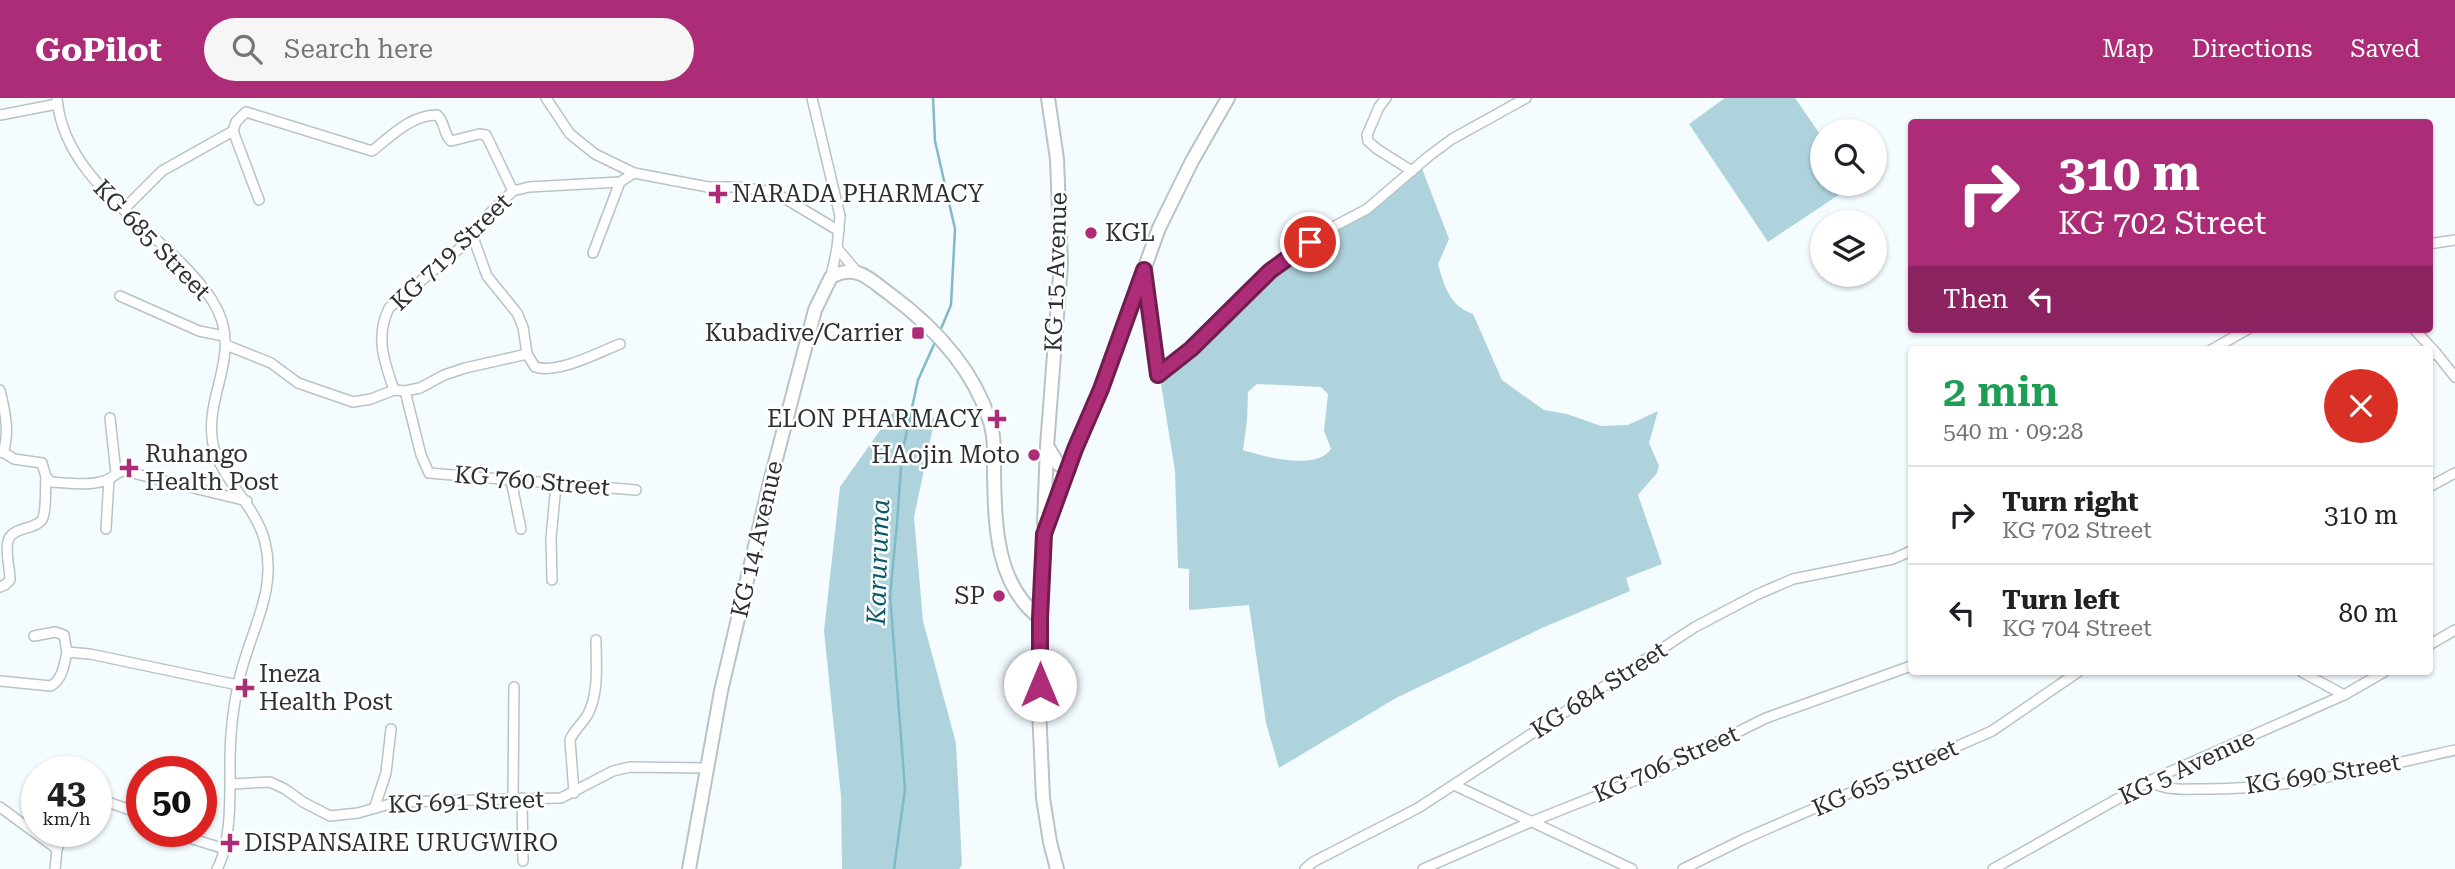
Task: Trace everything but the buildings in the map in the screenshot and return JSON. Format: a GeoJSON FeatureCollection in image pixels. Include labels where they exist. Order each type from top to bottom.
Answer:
{"type":"FeatureCollection","features":[{"type":"Feature","properties":{"kind":"main road","name":"KG 15 Avenue"},"geometry":{"type":"LineString","coordinates":[[1048,98],[1058,159],[1061,263],[1046,471],[1040,618],[1040,708],[1043,798],[1057,869]]}},
{"type":"Feature","properties":{"kind":"main road"},"geometry":{"type":"LineString","coordinates":[[1044,534],[1075,449],[1101,389],[1159,228],[1192,161],[1228,98]]}},
{"type":"Feature","properties":{"kind":"main road"},"geometry":{"type":"LineString","coordinates":[[831,277],[847,271],[856,272],[871,280],[900,302],[948,346],[966,369],[991,428],[1002,559],[1020,600],[1040,618]]}},
{"type":"Feature","properties":{"kind":"main road","name":"KG 14 Avenue"},"geometry":{"type":"LineString","coordinates":[[689,869],[720,691],[815,310],[831,277]]}},
{"type":"Feature","properties":{"kind":"main road"},"geometry":{"type":"LineString","coordinates":[[1048,449],[1075,449]]}},
{"type":"Feature","properties":{"kind":"main road"},"geometry":{"type":"LineString","coordinates":[[1048,449],[1058,464],[1069,470]]}},
{"type":"Feature","properties":{"kind":"main road"},"geometry":{"type":"LineString","coordinates":[[1046,471],[1063,486]]}},
{"type":"Feature","properties":{"kind":"street"},"geometry":{"type":"LineString","coordinates":[[547,98],[562,124],[578,140],[595,154],[634,173],[708,187],[768,191],[839,231]]}},
{"type":"Feature","properties":{"kind":"street"},"geometry":{"type":"LineString","coordinates":[[812,98],[840,216],[831,277]]}},
{"type":"Feature","properties":{"kind":"street"},"geometry":{"type":"LineString","coordinates":[[1386,98],[1379,107],[1367,135],[1368,141],[1412,171]]}},
{"type":"Feature","properties":{"kind":"street"},"geometry":{"type":"LineString","coordinates":[[1144,270],[1158,375],[1191,349],[1270,271],[1331,228],[1367,209],[1452,139],[1526,98]]}},
{"type":"Feature","properties":{"kind":"street"},"geometry":{"type":"LineString","coordinates":[[0,115],[57,101]]}},
{"type":"Feature","properties":{"kind":"street","name":"KG 685 Street"},"geometry":{"type":"LineString","coordinates":[[57,101],[73,153],[90,175],[194,276],[213,301],[221,319],[225,341],[221,383],[212,409],[213,445],[236,489],[247,501],[263,535],[269,570],[262,611],[238,685],[230,758],[231,784],[225,849],[217,869]]}},
{"type":"Feature","properties":{"kind":"street"},"geometry":{"type":"LineString","coordinates":[[259,200],[233,131],[236,121],[247,112],[372,151],[395,131],[418,118],[437,115],[451,141],[479,134],[486,135],[513,191]]}},
{"type":"Feature","properties":{"kind":"street"},"geometry":{"type":"LineString","coordinates":[[124,209],[162,171],[233,131]]}},
{"type":"Feature","properties":{"kind":"street","name":"KG 719 Street"},"geometry":{"type":"LineString","coordinates":[[394,390],[381,342],[382,324],[389,308],[473,237],[490,213],[513,191],[529,187],[620,182],[634,173]]}},
{"type":"Feature","properties":{"kind":"street"},"geometry":{"type":"LineString","coordinates":[[593,253],[620,182]]}},
{"type":"Feature","properties":{"kind":"street"},"geometry":{"type":"LineString","coordinates":[[473,237],[487,275],[520,320],[527,354],[535,367],[561,366],[620,344]]}},
{"type":"Feature","properties":{"kind":"street"},"geometry":{"type":"LineString","coordinates":[[2433,243],[2455,240]]}},
{"type":"Feature","properties":{"kind":"street"},"geometry":{"type":"LineString","coordinates":[[837,248],[856,272]]}},
{"type":"Feature","properties":{"kind":"street"},"geometry":{"type":"LineString","coordinates":[[120,296],[271,363],[298,383],[353,402],[371,399],[394,390],[420,388],[444,375],[481,363],[527,354]]}},
{"type":"Feature","properties":{"kind":"street"},"geometry":{"type":"LineString","coordinates":[[2218,346],[2241,333]]}},
{"type":"Feature","properties":{"kind":"street"},"geometry":{"type":"LineString","coordinates":[[2433,356],[2455,377]]}},
{"type":"Feature","properties":{"kind":"street"},"geometry":{"type":"LineString","coordinates":[[0,390],[6,414],[7,439],[1,452],[14,459],[43,463],[46,477],[41,522],[10,537],[10,580],[0,587]]}},
{"type":"Feature","properties":{"kind":"street","name":"KG 760 Street"},"geometry":{"type":"LineString","coordinates":[[405,391],[427,472],[636,490]]}},
{"type":"Feature","properties":{"kind":"street"},"geometry":{"type":"LineString","coordinates":[[106,529],[112,476],[110,418]]}},
{"type":"Feature","properties":{"kind":"street"},"geometry":{"type":"LineString","coordinates":[[46,477],[51,482],[100,482],[124,471],[247,501]]}},
{"type":"Feature","properties":{"kind":"street"},"geometry":{"type":"LineString","coordinates":[[2433,485],[2455,473]]}},
{"type":"Feature","properties":{"kind":"street"},"geometry":{"type":"LineString","coordinates":[[511,480],[521,529]]}},
{"type":"Feature","properties":{"kind":"street"},"geometry":{"type":"LineString","coordinates":[[552,580],[551,538],[556,485]]}},
{"type":"Feature","properties":{"kind":"street","name":"KG 684 Street"},"geometry":{"type":"LineString","coordinates":[[1305,869],[1313,862],[1418,808],[1696,627],[1756,595],[1793,579],[1893,559],[1908,552]]}},
{"type":"Feature","properties":{"kind":"street"},"geometry":{"type":"LineString","coordinates":[[2433,643],[2455,630]]}},
{"type":"Feature","properties":{"kind":"street"},"geometry":{"type":"LineString","coordinates":[[0,681],[51,686],[55,684],[62,673],[67,652],[64,635],[60,633],[34,636]]}},
{"type":"Feature","properties":{"kind":"street"},"geometry":{"type":"LineString","coordinates":[[574,793],[570,740],[584,721],[595,693],[596,640]]}},
{"type":"Feature","properties":{"kind":"street"},"geometry":{"type":"LineString","coordinates":[[67,652],[90,654],[238,685]]}},
{"type":"Feature","properties":{"kind":"street","name":"KG 706 Street"},"geometry":{"type":"LineString","coordinates":[[1423,869],[1533,821],[1659,771],[1766,718],[1908,667]]}},
{"type":"Feature","properties":{"kind":"street","name":"KG 655 Street"},"geometry":{"type":"LineString","coordinates":[[1683,869],[1744,839],[1992,731],[2074,675]]}},
{"type":"Feature","properties":{"kind":"street"},"geometry":{"type":"LineString","coordinates":[[2307,675],[2344,695]]}},
{"type":"Feature","properties":{"kind":"street","name":"KG 5 Avenue"},"geometry":{"type":"LineString","coordinates":[[1993,869],[2149,781],[2344,695],[2379,675]]}},
{"type":"Feature","properties":{"kind":"street"},"geometry":{"type":"LineString","coordinates":[[514,687],[517,798],[523,861]]}},
{"type":"Feature","properties":{"kind":"street"},"geometry":{"type":"LineString","coordinates":[[375,806],[386,773],[391,729]]}},
{"type":"Feature","properties":{"kind":"street","name":"KG 690 Street"},"geometry":{"type":"LineString","coordinates":[[2149,781],[2165,788],[2247,788],[2322,780],[2455,750]]}},
{"type":"Feature","properties":{"kind":"street","name":"KG 691 Street"},"geometry":{"type":"LineString","coordinates":[[231,784],[270,782],[330,816],[418,800],[561,798],[613,771],[630,767],[705,768]]}},
{"type":"Feature","properties":{"kind":"street"},"geometry":{"type":"LineString","coordinates":[[1454,785],[1632,869]]}},
{"type":"Feature","properties":{"kind":"street"},"geometry":{"type":"LineString","coordinates":[[0,807],[57,849],[55,869]]}},
{"type":"Feature","properties":{"kind":"street"},"geometry":{"type":"LineString","coordinates":[[217,847],[225,849]]}},
{"type":"Feature","properties":{"kind":"shaded area"},"geometry":{"type":"Polygon","coordinates":[[[1725,98],[1795,98],[1810,120],[1810,196],[1837,196],[1816,210],[1810,210],[1810,214],[1768,242],[1689,124],[1725,98]]]}},
{"type":"Feature","properties":{"kind":"shaded area"},"geometry":{"type":"Polygon","coordinates":[[[1421,166],[1449,239],[1438,264],[1446,287],[1459,306],[1473,314],[1502,380],[1544,410],[1567,414],[1601,426],[1628,425],[1658,411],[1649,443],[1659,466],[1657,473],[1638,495],[1662,564],[1626,578],[1630,591],[1542,628],[1396,698],[1279,768],[1266,723],[1249,605],[1189,610],[1189,569],[1178,568],[1175,471],[1161,384],[1276,261],[1372,209],[1421,166]],[[1257,384],[1248,392],[1243,450],[1302,461],[1324,456],[1331,449],[1324,431],[1328,394],[1321,387],[1257,384]]]}},
{"type":"Feature","properties":{"kind":"shaded area"},"geometry":{"type":"Polygon","coordinates":[[[895,409],[935,418],[914,517],[923,621],[956,743],[962,865],[959,869],[842,869],[841,796],[824,631],[840,487],[895,409]]]}},
{"type":"Feature","properties":{"kind":"waterway","name":"Karuruma"},"geometry":{"type":"LineString","coordinates":[[933,98],[935,141],[955,229],[951,305],[940,331]]}},
{"type":"Feature","properties":{"kind":"waterway","name":"Karuruma"},"geometry":{"type":"LineString","coordinates":[[894,869],[905,789],[890,595],[902,453],[918,380],[936,340]]}},
{"type":"Feature","properties":{"kind":"place","name":"NARADA PHARMACY"},"geometry":{"type":"Point","coordinates":[718,194]}},
{"type":"Feature","properties":{"kind":"place","name":"KGL"},"geometry":{"type":"Point","coordinates":[1091,233]}},
{"type":"Feature","properties":{"kind":"place","name":"Kubadive/Carrier"},"geometry":{"type":"Point","coordinates":[918,333]}},
{"type":"Feature","properties":{"kind":"place","name":"ELON PHARMACY"},"geometry":{"type":"Point","coordinates":[997,419]}},
{"type":"Feature","properties":{"kind":"place","name":"HAojin Moto"},"geometry":{"type":"Point","coordinates":[1034,455]}},
{"type":"Feature","properties":{"kind":"place","name":"Ruhango Health Post"},"geometry":{"type":"Point","coordinates":[129,468]}},
{"type":"Feature","properties":{"kind":"place","name":"SP"},"geometry":{"type":"Point","coordinates":[999,596]}},
{"type":"Feature","properties":{"kind":"place","name":"Ineza Health Post"},"geometry":{"type":"Point","coordinates":[245,688]}},
{"type":"Feature","properties":{"kind":"place","name":"DISPANSAIRE URUGWIRO"},"geometry":{"type":"Point","coordinates":[230,843]}},
{"type":"Feature","properties":{"kind":"route"},"geometry":{"type":"LineString","coordinates":[[1040,685],[1044,534],[1144,270],[1158,375],[1191,349],[1270,271],[1310,242]]}}]}
